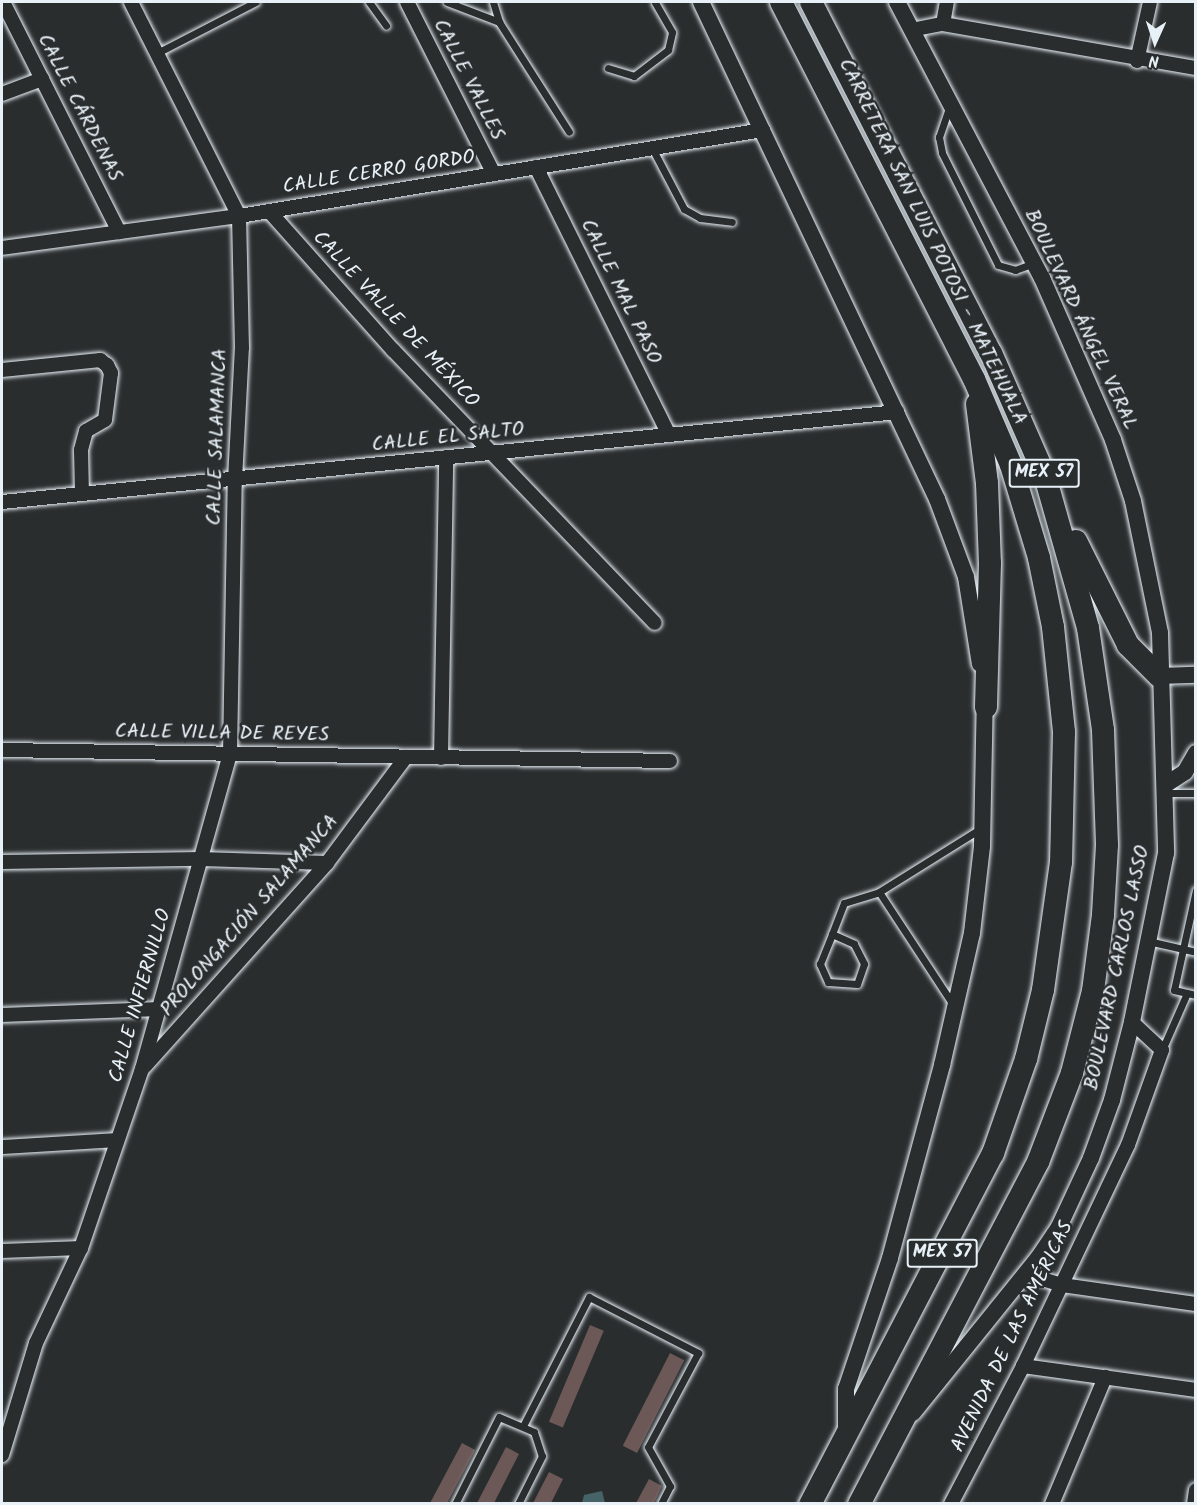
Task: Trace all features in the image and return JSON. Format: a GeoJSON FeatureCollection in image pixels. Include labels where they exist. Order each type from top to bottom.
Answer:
{"type":"FeatureCollection","features":[{"type":"Feature","properties":{"kind":"highway","name":"CARRETERA SAN LUIS POTOSI - MATEHUALA"},"geometry":{"type":"LineString","coordinates":[[782,2],[974,379],[1011,465],[1039,558],[1053,627],[1064,732],[1061,862],[1043,990],[1026,1059],[993,1153],[810,1503]]}},
{"type":"Feature","properties":{"kind":"highway","name":"CARRETERA SAN LUIS POTOSI - MATEHUALA"},"geometry":{"type":"LineString","coordinates":[[811,2],[991,353],[1045,476],[1088,628],[1103,730],[1107,845],[1103,915],[1093,991],[1072,1073],[1038,1162],[859,1503]]}},
{"type":"Feature","properties":{"kind":"highway"},"geometry":{"type":"LineString","coordinates":[[974,379],[987,483],[991,620],[986,707]]}},
{"type":"Feature","properties":{"kind":"highway"},"geometry":{"type":"LineString","coordinates":[[1045,476],[1123,637],[1159,676]]}},
{"type":"Feature","properties":{"kind":"street","name":"CALLE CÁRDENAS"},"geometry":{"type":"LineString","coordinates":[[3,2],[119,232]]}},
{"type":"Feature","properties":{"kind":"street","name":"CALLE SALAMANCA"},"geometry":{"type":"LineString","coordinates":[[131,2],[198,130],[239,216],[242,348],[235,480],[230,754]]}},
{"type":"Feature","properties":{"kind":"street","name":"CALLE VALLES"},"geometry":{"type":"LineString","coordinates":[[408,2],[494,174]]}},
{"type":"Feature","properties":{"kind":"street"},"geometry":{"type":"LineString","coordinates":[[701,2],[937,499],[966,577],[986,707],[982,828],[972,933],[955,1008],[890,1258],[846,1389],[846,1435]]}},
{"type":"Feature","properties":{"kind":"street","name":"BOULEVARD ÁNGEL VERAL"},"geometry":{"type":"LineString","coordinates":[[897,2],[1034,263],[1113,440],[1133,501],[1160,633],[1159,676]]}},
{"type":"Feature","properties":{"kind":"street"},"geometry":{"type":"LineString","coordinates":[[944,24],[947,2]]}},
{"type":"Feature","properties":{"kind":"street"},"geometry":{"type":"LineString","coordinates":[[1137,61],[1150,2]]}},
{"type":"Feature","properties":{"kind":"street"},"geometry":{"type":"LineString","coordinates":[[912,30],[944,24],[1137,61],[1196,68]]}},
{"type":"Feature","properties":{"kind":"street"},"geometry":{"type":"LineString","coordinates":[[2,94],[42,79]]}},
{"type":"Feature","properties":{"kind":"street","name":"CALLE CERRO GORDO"},"geometry":{"type":"LineString","coordinates":[[2,249],[239,216],[763,130]]}},
{"type":"Feature","properties":{"kind":"street","name":"CALLE MAL PASO"},"geometry":{"type":"LineString","coordinates":[[536,167],[669,435]]}},
{"type":"Feature","properties":{"kind":"street","name":"CALLE VALLE DE MÉXICO"},"geometry":{"type":"LineString","coordinates":[[269,211],[492,454],[655,623]]}},
{"type":"Feature","properties":{"kind":"street"},"geometry":{"type":"LineString","coordinates":[[2,370],[100,360],[107,365],[111,373],[105,420],[86,431],[81,450],[82,494]]}},
{"type":"Feature","properties":{"kind":"street","name":"CALLE EL SALTO"},"geometry":{"type":"LineString","coordinates":[[2,502],[897,412]]}},
{"type":"Feature","properties":{"kind":"street"},"geometry":{"type":"LineString","coordinates":[[441,758],[446,458]]}},
{"type":"Feature","properties":{"kind":"street"},"geometry":{"type":"LineString","coordinates":[[1159,676],[1196,675]]}},
{"type":"Feature","properties":{"kind":"street","name":"BOULEVARD CARLOS LASSO"},"geometry":{"type":"LineString","coordinates":[[894,1436],[1026,1274],[1059,1227],[1091,1158],[1112,1100],[1132,1022],[1166,853],[1159,676]]}},
{"type":"Feature","properties":{"kind":"street","name":"CALLE VILLA DE REYES"},"geometry":{"type":"LineString","coordinates":[[2,750],[670,761]]}},
{"type":"Feature","properties":{"kind":"street"},"geometry":{"type":"LineString","coordinates":[[1165,789],[1185,772],[1196,753]]}},
{"type":"Feature","properties":{"kind":"street","name":"CALLE INFIERNILLO"},"geometry":{"type":"LineString","coordinates":[[2,1455],[36,1343],[81,1248],[115,1140],[142,1070],[230,754]]}},
{"type":"Feature","properties":{"kind":"street","name":"PROLONGACIÓN SALAMANCA"},"geometry":{"type":"LineString","coordinates":[[142,1070],[327,863],[406,757]]}},
{"type":"Feature","properties":{"kind":"street"},"geometry":{"type":"LineString","coordinates":[[2,862],[201,859],[327,863]]}},
{"type":"Feature","properties":{"kind":"street"},"geometry":{"type":"LineString","coordinates":[[2,1016],[159,1010]]}},
{"type":"Feature","properties":{"kind":"street"},"geometry":{"type":"LineString","coordinates":[[1132,1022],[1162,1050]]}},
{"type":"Feature","properties":{"kind":"street","name":"AVENIDA DE LAS AMÉRICAS"},"geometry":{"type":"LineString","coordinates":[[951,1503],[1023,1366],[1128,1145],[1162,1050]]}},
{"type":"Feature","properties":{"kind":"street"},"geometry":{"type":"LineString","coordinates":[[3,1148],[115,1140]]}},
{"type":"Feature","properties":{"kind":"street"},"geometry":{"type":"LineString","coordinates":[[2,1251],[81,1248]]}},
{"type":"Feature","properties":{"kind":"street"},"geometry":{"type":"LineString","coordinates":[[1026,1274],[1062,1285],[1196,1304]]}},
{"type":"Feature","properties":{"kind":"street"},"geometry":{"type":"LineString","coordinates":[[1023,1366],[1196,1390]]}},
{"type":"Feature","properties":{"kind":"street"},"geometry":{"type":"LineString","coordinates":[[1056,1503],[1105,1377]]}},
{"type":"Feature","properties":{"kind":"street"},"geometry":{"type":"LineString","coordinates":[[1194,1503],[1196,1490]]}},
{"type":"Feature","properties":{"kind":"lane"},"geometry":{"type":"LineString","coordinates":[[157,53],[256,2]]}},
{"type":"Feature","properties":{"kind":"lane"},"geometry":{"type":"LineString","coordinates":[[369,2],[386,25]]}},
{"type":"Feature","properties":{"kind":"lane"},"geometry":{"type":"LineString","coordinates":[[447,2],[499,22]]}},
{"type":"Feature","properties":{"kind":"lane"},"geometry":{"type":"LineString","coordinates":[[493,2],[499,22],[569,132]]}},
{"type":"Feature","properties":{"kind":"lane"},"geometry":{"type":"LineString","coordinates":[[608,68],[634,76],[668,50],[672,32],[655,2]]}},
{"type":"Feature","properties":{"kind":"lane"},"geometry":{"type":"LineString","coordinates":[[951,105],[939,137],[942,153],[998,265],[1016,270],[1034,263]]}},
{"type":"Feature","properties":{"kind":"lane"},"geometry":{"type":"LineString","coordinates":[[652,148],[684,209],[700,218],[732,222]]}},
{"type":"Feature","properties":{"kind":"lane"},"geometry":{"type":"LineString","coordinates":[[1165,789],[1196,793]]}},
{"type":"Feature","properties":{"kind":"lane"},"geometry":{"type":"LineString","coordinates":[[832,934],[854,944],[864,964],[857,984],[828,982],[820,964],[844,903],[879,892],[982,828]]}},
{"type":"Feature","properties":{"kind":"lane"},"geometry":{"type":"LineString","coordinates":[[1196,890],[1174,990],[1196,995]]}},
{"type":"Feature","properties":{"kind":"lane"},"geometry":{"type":"LineString","coordinates":[[879,892],[955,1008]]}},
{"type":"Feature","properties":{"kind":"lane"},"geometry":{"type":"LineString","coordinates":[[1148,941],[1196,952]]}},
{"type":"Feature","properties":{"kind":"lane"},"geometry":{"type":"LineString","coordinates":[[1162,1050],[1187,993]]}},
{"type":"Feature","properties":{"kind":"lane"},"geometry":{"type":"LineString","coordinates":[[523,1426],[588,1297],[698,1353],[648,1447],[670,1486],[661,1503]]}},
{"type":"Feature","properties":{"kind":"lane"},"geometry":{"type":"LineString","coordinates":[[454,1503],[499,1417],[534,1432],[542,1456],[518,1503]]}},
{"type":"Feature","properties":{"kind":"water"},"geometry":{"type":"Polygon","coordinates":[[[602,1491],[605,1503],[582,1503],[584,1495],[602,1491]]]}},
{"type":"Feature","properties":{"kind":"building"},"geometry":{"type":"Polygon","coordinates":[[[590,1325],[604,1331],[563,1428],[549,1422],[590,1325]]]}},
{"type":"Feature","properties":{"kind":"building"},"geometry":{"type":"Polygon","coordinates":[[[670,1353],[684,1360],[637,1453],[623,1446],[670,1353]]]}},
{"type":"Feature","properties":{"kind":"building"},"geometry":{"type":"Polygon","coordinates":[[[462,1443],[475,1450],[447,1504],[430,1503],[462,1443]]]}},
{"type":"Feature","properties":{"kind":"building"},"geometry":{"type":"Polygon","coordinates":[[[506,1447],[519,1454],[494,1503],[477,1503],[506,1447]]]}},
{"type":"Feature","properties":{"kind":"building"},"geometry":{"type":"Polygon","coordinates":[[[549,1472],[563,1479],[551,1503],[533,1503],[549,1472]]]}},
{"type":"Feature","properties":{"kind":"building"},"geometry":{"type":"Polygon","coordinates":[[[649,1479],[662,1486],[654,1503],[636,1503],[649,1479]]]}}]}
